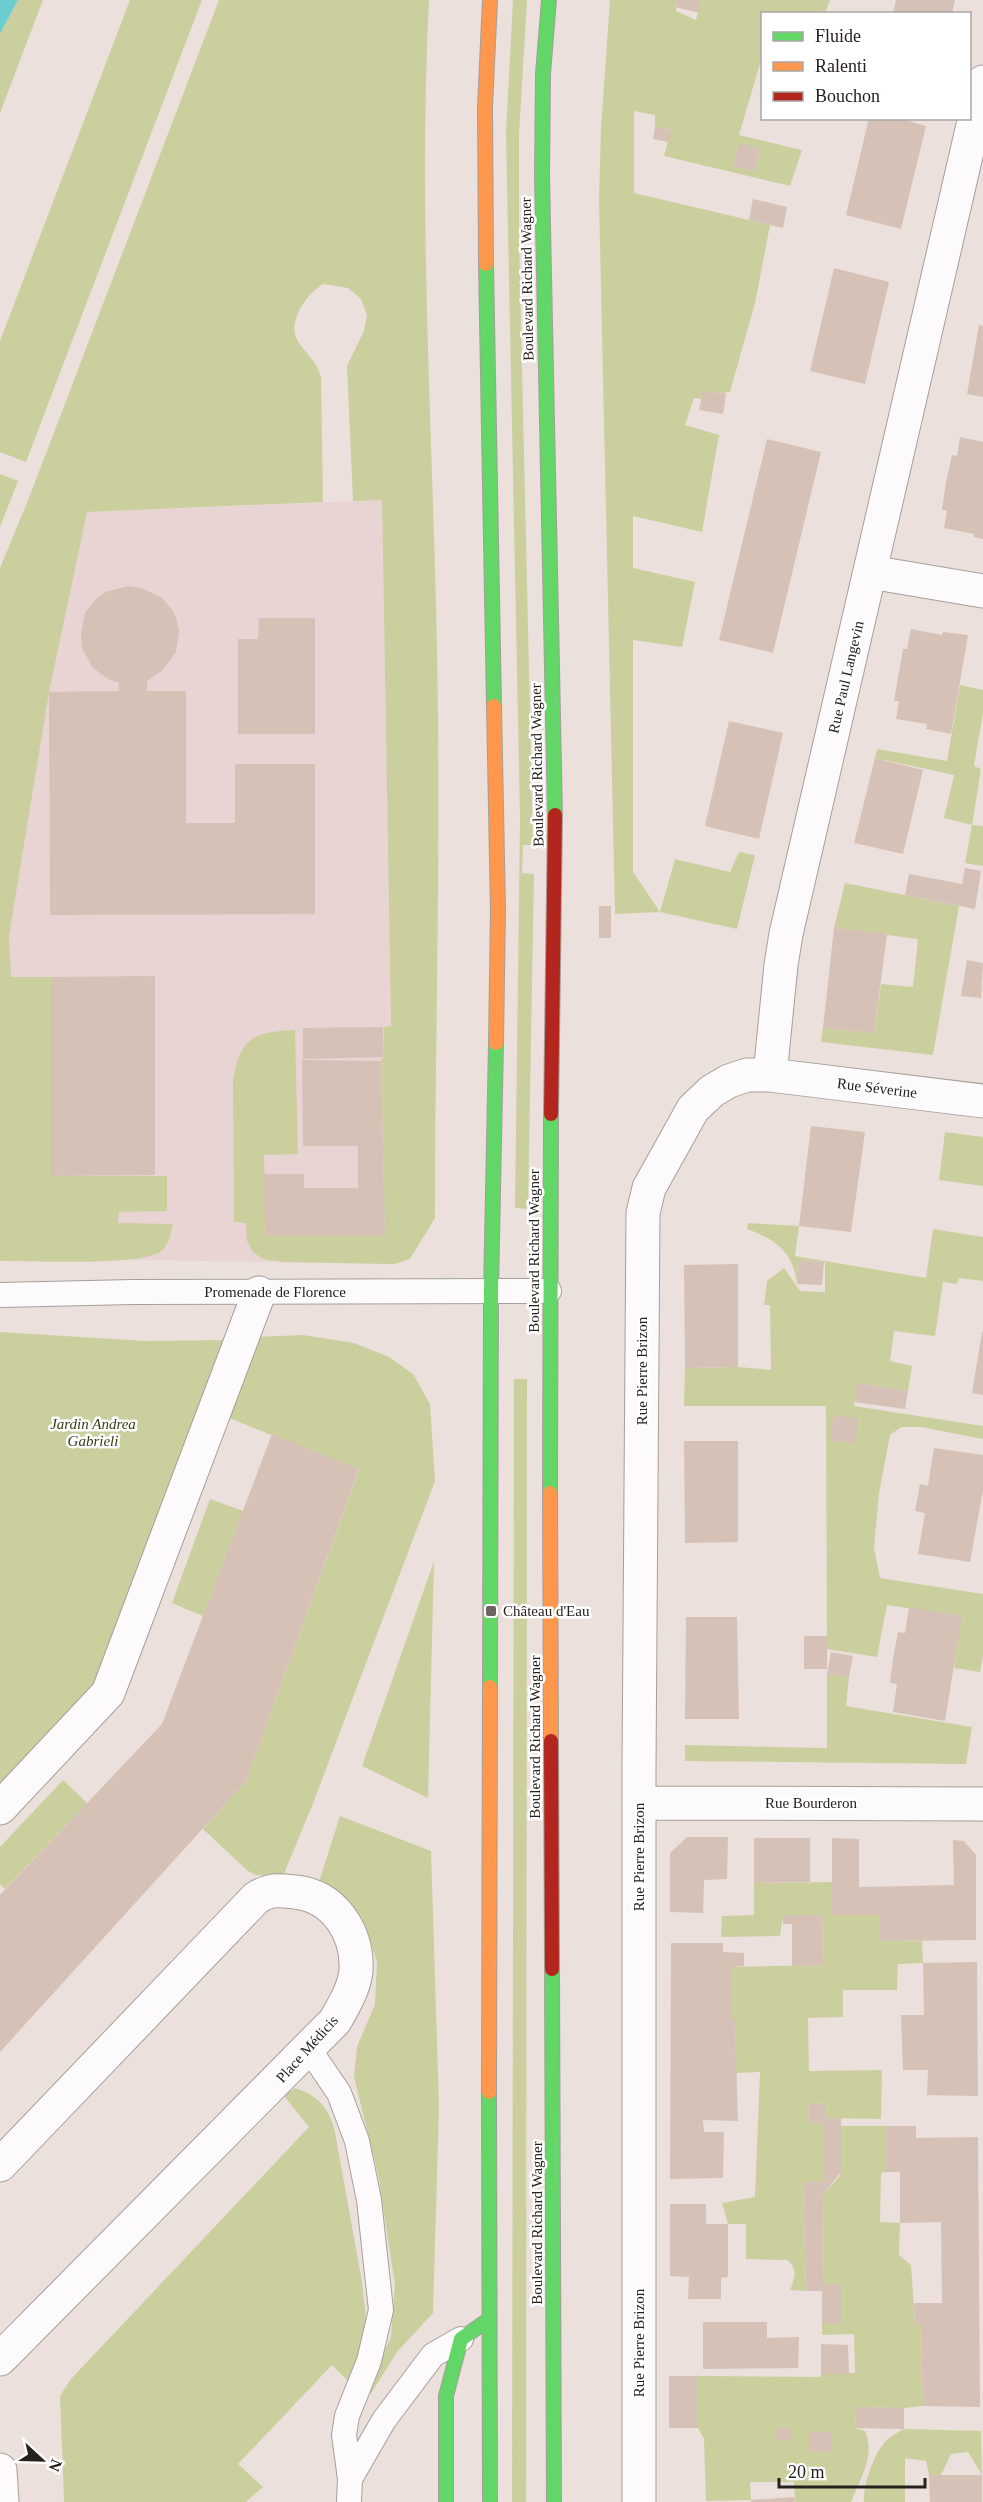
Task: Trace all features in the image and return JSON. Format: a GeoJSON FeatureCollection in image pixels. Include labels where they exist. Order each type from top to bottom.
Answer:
{"type":"FeatureCollection","features":[{"type":"Feature","properties":{"kind":"main road"},"geometry":{"type":"LineString","coordinates":[[490,0],[485,106],[485,211],[498,888],[491,1291],[488,2320],[490,2502]]}},
{"type":"Feature","properties":{"kind":"main road","name":"Boulevard Richard Wagner"},"geometry":{"type":"LineString","coordinates":[[549,0],[543,74],[542,175],[555,816],[549,1291],[554,2502]]}},
{"type":"Feature","properties":{"kind":"main road"},"geometry":{"type":"LineString","coordinates":[[446,2502],[446,2396],[461,2339],[488,2320]]}},
{"type":"Feature","properties":{"kind":"street","name":"Rue Paul Langevin"},"geometry":{"type":"LineString","coordinates":[[770,1075],[786,934],[983,82]]}},
{"type":"Feature","properties":{"kind":"street"},"geometry":{"type":"LineString","coordinates":[[870,572],[983,591]]}},
{"type":"Feature","properties":{"kind":"street","name":"Rue Pierre Brizon"},"geometry":{"type":"LineString","coordinates":[[639,2502],[639,1803],[643,1213],[649,1188],[693,1109],[712,1091],[729,1081],[747,1075],[770,1075]]}},
{"type":"Feature","properties":{"kind":"street","name":"Rue Séverine"},"geometry":{"type":"LineString","coordinates":[[770,1075],[983,1101]]}},
{"type":"Feature","properties":{"kind":"street"},"geometry":{"type":"LineString","coordinates":[[0,1808],[108,1693],[259,1293]]}},
{"type":"Feature","properties":{"kind":"street","name":"Rue Bourderon"},"geometry":{"type":"LineString","coordinates":[[639,1803],[983,1804]]}},
{"type":"Feature","properties":{"kind":"street","name":"Place Médicis"},"geometry":{"type":"LineString","coordinates":[[0,2165],[256,1898],[267,1891],[305,1893],[338,1912],[348,1929],[354,1949],[356,1971],[349,1997],[335,2021],[0,2359]]}},
{"type":"Feature","properties":{"kind":"street"},"geometry":{"type":"LineString","coordinates":[[0,2470],[2,2502]]}},
{"type":"Feature","properties":{"kind":"lane","name":"Promenade de Florence"},"geometry":{"type":"LineString","coordinates":[[0,1295],[133,1292],[549,1291]]}},
{"type":"Feature","properties":{"kind":"lane"},"geometry":{"type":"LineString","coordinates":[[309,2049],[339,2092],[357,2141],[369,2200],[381,2310],[369,2361],[347,2416],[344,2435],[350,2491]]}},
{"type":"Feature","properties":{"kind":"lane"},"geometry":{"type":"LineString","coordinates":[[350,2491],[384,2420],[433,2355],[461,2339]]}},
{"type":"Feature","properties":{"kind":"shaded area"},"geometry":{"type":"Polygon","coordinates":[[[62,494],[87,512],[382,500],[395,1264],[140,1260],[0,1261],[0,712],[62,494]]]}},
{"type":"Feature","properties":{"kind":"green space"},"geometry":{"type":"Polygon","coordinates":[[[18,0],[43,0],[0,113],[0,34],[18,0]]]}},
{"type":"Feature","properties":{"kind":"green space"},"geometry":{"type":"Polygon","coordinates":[[[130,0],[202,0],[26,462],[0,452],[0,341],[130,0]]]}},
{"type":"Feature","properties":{"kind":"green space"},"geometry":{"type":"Polygon","coordinates":[[[219,0],[429,0],[425,179],[426,269],[437,626],[438,779],[435,1218],[410,1259],[395,1264],[283,1262],[263,1259],[253,1252],[247,1241],[246,1223],[234,1222],[233,1081],[236,1066],[245,1046],[259,1035],[295,1030],[298,1154],[264,1155],[266,1236],[385,1236],[381,1061],[384,1027],[391,1026],[382,500],[353,501],[347,366],[364,331],[367,315],[361,299],[348,288],[323,284],[302,305],[295,321],[295,331],[321,377],[323,502],[87,512],[49,692],[9,936],[11,977],[51,977],[51,1176],[167,1176],[167,1211],[119,1212],[118,1223],[173,1224],[169,1239],[160,1252],[130,1259],[84,1262],[0,1261],[0,568],[29,498],[219,0]]]}},
{"type":"Feature","properties":{"kind":"green space"},"geometry":{"type":"Polygon","coordinates":[[[513,0],[527,0],[519,135],[519,236],[533,845],[523,845],[522,873],[534,874],[528,1209],[515,1208],[520,819],[506,133],[513,0]]]}},
{"type":"Feature","properties":{"kind":"green space"},"geometry":{"type":"Polygon","coordinates":[[[610,0],[677,0],[676,11],[696,20],[701,0],[830,0],[825,12],[761,12],[761,60],[739,135],[802,150],[790,186],[664,156],[671,130],[655,127],[655,115],[634,111],[634,193],[770,225],[755,303],[730,392],[725,392],[726,394],[703,391],[701,399],[694,398],[685,425],[719,435],[702,532],[633,516],[633,568],[695,582],[682,647],[633,640],[633,872],[660,912],[615,914],[599,199],[601,129],[610,0]],[[739,144],[733,166],[755,171],[760,149],[739,144]]]}},
{"type":"Feature","properties":{"kind":"green space"},"geometry":{"type":"Polygon","coordinates":[[[0,474],[18,481],[0,527],[0,474]]]}},
{"type":"Feature","properties":{"kind":"green space"},"geometry":{"type":"Polygon","coordinates":[[[960,685],[983,690],[983,713],[974,766],[981,769],[972,825],[944,818],[954,775],[875,758],[877,749],[947,761],[960,685]]]}},
{"type":"Feature","properties":{"kind":"green space"},"geometry":{"type":"Polygon","coordinates":[[[972,825],[983,826],[983,866],[965,863],[972,825]]]}},
{"type":"Feature","properties":{"kind":"green space"},"geometry":{"type":"Polygon","coordinates":[[[739,852],[755,855],[737,929],[660,912],[675,859],[730,872],[739,852]]]}},
{"type":"Feature","properties":{"kind":"green space"},"geometry":{"type":"Polygon","coordinates":[[[845,883],[959,906],[933,1055],[821,1042],[823,1028],[874,1033],[881,984],[913,987],[918,939],[834,928],[845,883]]]}},
{"type":"Feature","properties":{"kind":"green space"},"geometry":{"type":"Polygon","coordinates":[[[945,1132],[983,1137],[983,1186],[939,1180],[945,1132]]]}},
{"type":"Feature","properties":{"kind":"green space"},"geometry":{"type":"Polygon","coordinates":[[[748,1223],[799,1226],[795,1256],[926,1278],[933,1229],[983,1237],[983,1281],[959,1278],[957,1284],[943,1282],[935,1336],[894,1331],[890,1361],[912,1366],[908,1391],[857,1383],[854,1406],[983,1426],[983,1439],[921,1427],[901,1427],[890,1435],[879,1493],[874,1548],[880,1578],[983,1594],[983,1656],[980,1672],[954,1668],[961,1616],[887,1605],[877,1657],[827,1649],[826,1406],[684,1406],[685,1368],[738,1367],[771,1370],[770,1305],[764,1305],[767,1281],[784,1268],[800,1291],[825,1292],[825,1262],[799,1260],[797,1284],[792,1263],[787,1255],[775,1243],[747,1229],[748,1223]]]}},
{"type":"Feature","properties":{"kind":"green space","name":"Jardin Andrea Gabrieli"},"geometry":{"type":"Polygon","coordinates":[[[0,1332],[145,1341],[226,1340],[97,1685],[0,1786],[0,1332]]]}},
{"type":"Feature","properties":{"kind":"green space"},"geometry":{"type":"Polygon","coordinates":[[[303,1335],[354,1343],[389,1357],[413,1374],[430,1404],[435,1481],[312,1806],[283,1876],[256,1875],[248,1871],[203,1829],[246,1781],[359,1470],[224,1416],[255,1337],[303,1335]]]}},
{"type":"Feature","properties":{"kind":"green space"},"geometry":{"type":"Polygon","coordinates":[[[514,1379],[527,1379],[526,2502],[512,2502],[514,1379]]]}},
{"type":"Feature","properties":{"kind":"green space"},"geometry":{"type":"Polygon","coordinates":[[[210,1499],[243,1511],[203,1616],[172,1603],[210,1499]]]}},
{"type":"Feature","properties":{"kind":"green space"},"geometry":{"type":"Polygon","coordinates":[[[434,1561],[428,1798],[362,1766],[434,1561]]]}},
{"type":"Feature","properties":{"kind":"green space"},"geometry":{"type":"Polygon","coordinates":[[[827,1674],[849,1677],[846,1706],[972,1727],[966,1764],[685,1761],[685,1745],[827,1748],[827,1674]]]}},
{"type":"Feature","properties":{"kind":"green space"},"geometry":{"type":"Polygon","coordinates":[[[63,1780],[87,1803],[5,1889],[0,1884],[0,1847],[63,1780]]]}},
{"type":"Feature","properties":{"kind":"green space"},"geometry":{"type":"Polygon","coordinates":[[[340,1816],[431,1851],[439,2106],[433,2313],[397,2352],[370,2395],[371,2381],[391,2337],[395,2285],[378,2174],[354,2077],[357,2047],[375,2004],[377,1962],[362,1918],[339,1892],[319,1882],[340,1816]]]}},
{"type":"Feature","properties":{"kind":"green space"},"geometry":{"type":"Polygon","coordinates":[[[832,1882],[880,1915],[880,1941],[922,1941],[923,1963],[898,1964],[897,1990],[843,1990],[843,2017],[808,2018],[809,2071],[882,2070],[881,2119],[825,2118],[825,2104],[809,2103],[808,2122],[824,2123],[824,2182],[803,2183],[806,2291],[790,2290],[794,2274],[790,2263],[787,2260],[746,2259],[746,2224],[728,2224],[722,2203],[755,2197],[760,2072],[736,2073],[735,2020],[731,2020],[731,1967],[823,1965],[822,1916],[783,1915],[780,1936],[721,1937],[722,1916],[754,1915],[754,1883],[832,1882]]]}},
{"type":"Feature","properties":{"kind":"green space"},"geometry":{"type":"Polygon","coordinates":[[[295,2088],[311,2095],[322,2104],[330,2116],[335,2132],[362,2282],[366,2319],[356,2365],[350,2379],[347,2380],[332,2365],[238,2464],[263,2487],[246,2502],[64,2502],[60,2396],[70,2380],[309,2127],[284,2096],[295,2088]]]}},
{"type":"Feature","properties":{"kind":"green space"},"geometry":{"type":"Polygon","coordinates":[[[841,2126],[886,2126],[886,2172],[881,2173],[880,2222],[900,2223],[899,2255],[911,2265],[915,2324],[921,2324],[923,2406],[856,2407],[855,2428],[865,2431],[869,2449],[866,2467],[851,2502],[795,2502],[794,2482],[750,2482],[751,2500],[706,2501],[704,2439],[698,2428],[698,2376],[821,2377],[821,2374],[855,2373],[854,2334],[822,2335],[822,2323],[841,2323],[841,2285],[823,2285],[824,2193],[841,2172],[841,2126]],[[810,2432],[810,2451],[831,2451],[831,2432],[810,2432]]]}},
{"type":"Feature","properties":{"kind":"green space"},"geometry":{"type":"Polygon","coordinates":[[[904,2429],[981,2431],[982,2475],[968,2452],[951,2454],[941,2475],[929,2475],[926,2461],[905,2458],[905,2502],[864,2502],[867,2479],[876,2455],[886,2441],[904,2429]]]}},
{"type":"Feature","properties":{"kind":"water"},"geometry":{"type":"Polygon","coordinates":[[[0,0],[18,0],[0,34],[0,0]]]}},
{"type":"Feature","properties":{"kind":"building"},"geometry":{"type":"Polygon","coordinates":[[[677,0],[701,0],[699,13],[676,7],[677,0]]]}},
{"type":"Feature","properties":{"kind":"building"},"geometry":{"type":"Polygon","coordinates":[[[896,0],[955,0],[952,12],[893,12],[896,0]]]}},
{"type":"Feature","properties":{"kind":"building"},"geometry":{"type":"Polygon","coordinates":[[[869,120],[905,120],[926,126],[901,229],[846,215],[869,120]]]}},
{"type":"Feature","properties":{"kind":"building"},"geometry":{"type":"Polygon","coordinates":[[[655,127],[671,130],[669,142],[653,139],[655,127]]]}},
{"type":"Feature","properties":{"kind":"building"},"geometry":{"type":"Polygon","coordinates":[[[739,143],[760,149],[755,171],[733,166],[739,143]]]}},
{"type":"Feature","properties":{"kind":"building"},"geometry":{"type":"Polygon","coordinates":[[[753,199],[787,207],[783,228],[749,220],[753,199]]]}},
{"type":"Feature","properties":{"kind":"building"},"geometry":{"type":"Polygon","coordinates":[[[834,268],[889,282],[865,384],[810,371],[834,268]]]}},
{"type":"Feature","properties":{"kind":"building"},"geometry":{"type":"Polygon","coordinates":[[[979,325],[983,326],[983,397],[967,394],[979,325]]]}},
{"type":"Feature","properties":{"kind":"building"},"geometry":{"type":"Polygon","coordinates":[[[703,391],[726,394],[723,414],[699,410],[703,391]]]}},
{"type":"Feature","properties":{"kind":"building"},"geometry":{"type":"Polygon","coordinates":[[[960,437],[983,442],[983,539],[974,537],[974,534],[944,528],[947,510],[942,510],[946,482],[952,455],[957,456],[960,437]]]}},
{"type":"Feature","properties":{"kind":"building"},"geometry":{"type":"Polygon","coordinates":[[[767,439],[821,452],[773,653],[719,640],[767,439]]]}},
{"type":"Feature","properties":{"kind":"building"},"geometry":{"type":"Polygon","coordinates":[[[128,586],[142,588],[162,598],[173,611],[177,621],[179,631],[176,652],[163,670],[147,681],[147,691],[186,691],[186,823],[235,823],[235,764],[315,764],[315,914],[50,915],[49,692],[119,691],[119,683],[108,679],[93,668],[82,648],[81,634],[85,613],[95,600],[105,592],[128,586]]]}},
{"type":"Feature","properties":{"kind":"building"},"geometry":{"type":"Polygon","coordinates":[[[259,618],[315,618],[315,734],[238,734],[238,639],[258,639],[259,618]]]}},
{"type":"Feature","properties":{"kind":"building"},"geometry":{"type":"Polygon","coordinates":[[[911,629],[942,635],[943,632],[968,635],[951,734],[926,729],[927,724],[896,719],[899,701],[894,701],[903,649],[907,649],[911,629]]]}},
{"type":"Feature","properties":{"kind":"building"},"geometry":{"type":"Polygon","coordinates":[[[729,721],[783,733],[759,839],[705,826],[729,721]]]}},
{"type":"Feature","properties":{"kind":"building"},"geometry":{"type":"Polygon","coordinates":[[[875,758],[923,770],[903,854],[854,843],[875,758]]]}},
{"type":"Feature","properties":{"kind":"building"},"geometry":{"type":"Polygon","coordinates":[[[965,868],[981,871],[975,909],[905,895],[909,874],[962,884],[965,868]]]}},
{"type":"Feature","properties":{"kind":"building"},"geometry":{"type":"Polygon","coordinates":[[[599,906],[611,906],[611,938],[599,938],[599,906]]]}},
{"type":"Feature","properties":{"kind":"building"},"geometry":{"type":"Polygon","coordinates":[[[834,928],[887,934],[874,1033],[823,1028],[834,928]]]}},
{"type":"Feature","properties":{"kind":"building"},"geometry":{"type":"Polygon","coordinates":[[[967,960],[983,963],[981,998],[961,996],[967,960]]]}},
{"type":"Feature","properties":{"kind":"building"},"geometry":{"type":"Polygon","coordinates":[[[155,976],[155,1175],[51,1176],[51,977],[155,976]]]}},
{"type":"Feature","properties":{"kind":"building"},"geometry":{"type":"Polygon","coordinates":[[[383,1027],[383,1057],[303,1059],[303,1028],[383,1027]]]}},
{"type":"Feature","properties":{"kind":"building"},"geometry":{"type":"Polygon","coordinates":[[[302,1060],[381,1061],[385,1236],[266,1236],[263,1174],[304,1174],[304,1188],[358,1188],[358,1146],[303,1146],[302,1060]]]}},
{"type":"Feature","properties":{"kind":"building"},"geometry":{"type":"Polygon","coordinates":[[[811,1126],[865,1132],[851,1232],[799,1226],[811,1126]]]}},
{"type":"Feature","properties":{"kind":"building"},"geometry":{"type":"Polygon","coordinates":[[[799,1260],[824,1262],[822,1285],[797,1284],[799,1260]]]}},
{"type":"Feature","properties":{"kind":"building"},"geometry":{"type":"Polygon","coordinates":[[[738,1264],[738,1367],[685,1368],[684,1265],[738,1264]]]}},
{"type":"Feature","properties":{"kind":"building"},"geometry":{"type":"Polygon","coordinates":[[[983,1332],[983,1395],[972,1393],[983,1332]]]}},
{"type":"Feature","properties":{"kind":"building"},"geometry":{"type":"Polygon","coordinates":[[[857,1383],[908,1391],[905,1409],[854,1402],[857,1383]]]}},
{"type":"Feature","properties":{"kind":"building"},"geometry":{"type":"Polygon","coordinates":[[[833,1416],[858,1418],[856,1443],[831,1441],[833,1416]]]}},
{"type":"Feature","properties":{"kind":"building"},"geometry":{"type":"Polygon","coordinates":[[[272,1434],[359,1469],[246,1781],[0,2052],[0,1895],[162,1724],[272,1434]]]}},
{"type":"Feature","properties":{"kind":"building"},"geometry":{"type":"Polygon","coordinates":[[[684,1441],[738,1441],[738,1542],[685,1543],[684,1441]]]}},
{"type":"Feature","properties":{"kind":"building"},"geometry":{"type":"Polygon","coordinates":[[[934,1448],[983,1455],[983,1490],[970,1562],[918,1554],[925,1513],[915,1511],[920,1484],[928,1486],[934,1448]]]}},
{"type":"Feature","properties":{"kind":"building"},"geometry":{"type":"Polygon","coordinates":[[[909,1607],[962,1616],[945,1721],[893,1712],[897,1684],[890,1683],[893,1659],[898,1632],[905,1633],[909,1607]]]}},
{"type":"Feature","properties":{"kind":"building"},"geometry":{"type":"Polygon","coordinates":[[[686,1617],[737,1617],[739,1719],[685,1719],[686,1617]]]}},
{"type":"Feature","properties":{"kind":"building"},"geometry":{"type":"Polygon","coordinates":[[[804,1636],[827,1636],[827,1669],[804,1669],[804,1636]]]}},
{"type":"Feature","properties":{"kind":"building"},"geometry":{"type":"Polygon","coordinates":[[[831,1652],[853,1656],[849,1677],[827,1674],[831,1652]]]}},
{"type":"Feature","properties":{"kind":"building"},"geometry":{"type":"Polygon","coordinates":[[[687,1837],[728,1837],[727,1879],[704,1880],[703,1913],[670,1912],[670,1853],[687,1837]]]}},
{"type":"Feature","properties":{"kind":"building"},"geometry":{"type":"Polygon","coordinates":[[[754,1838],[810,1838],[810,1882],[754,1883],[754,1838]]]}},
{"type":"Feature","properties":{"kind":"building"},"geometry":{"type":"Polygon","coordinates":[[[832,1838],[859,1839],[859,1887],[954,1885],[953,1840],[964,1841],[976,1855],[976,1940],[879,1941],[880,1915],[832,1915],[832,1838]]]}},
{"type":"Feature","properties":{"kind":"building"},"geometry":{"type":"Polygon","coordinates":[[[783,1915],[822,1915],[823,1965],[792,1966],[792,1924],[783,1924],[783,1915]]]}},
{"type":"Feature","properties":{"kind":"building"},"geometry":{"type":"Polygon","coordinates":[[[671,1943],[723,1943],[723,1952],[744,1953],[744,1966],[731,1967],[731,2020],[735,2020],[738,2121],[703,2120],[704,2132],[724,2132],[723,2178],[670,2179],[671,1943]]]}},
{"type":"Feature","properties":{"kind":"building"},"geometry":{"type":"Polygon","coordinates":[[[977,1962],[978,2096],[927,2095],[928,2070],[903,2070],[901,2015],[924,2015],[923,1963],[977,1962]]]}},
{"type":"Feature","properties":{"kind":"building"},"geometry":{"type":"Polygon","coordinates":[[[809,2103],[825,2104],[825,2118],[841,2118],[841,2172],[824,2193],[823,2285],[841,2285],[841,2324],[822,2323],[822,2291],[806,2291],[803,2182],[824,2182],[824,2123],[808,2122],[809,2103]]]}},
{"type":"Feature","properties":{"kind":"building"},"geometry":{"type":"Polygon","coordinates":[[[886,2126],[916,2126],[916,2138],[978,2137],[980,2407],[923,2406],[921,2324],[915,2324],[914,2303],[942,2303],[941,2222],[900,2223],[900,2172],[886,2172],[886,2126]]]}},
{"type":"Feature","properties":{"kind":"building"},"geometry":{"type":"Polygon","coordinates":[[[670,2204],[706,2204],[706,2224],[728,2224],[728,2277],[721,2278],[721,2299],[688,2299],[689,2277],[670,2276],[670,2204]]]}},
{"type":"Feature","properties":{"kind":"building"},"geometry":{"type":"Polygon","coordinates":[[[703,2322],[767,2322],[767,2338],[799,2337],[798,2368],[703,2369],[703,2322]]]}},
{"type":"Feature","properties":{"kind":"building"},"geometry":{"type":"Polygon","coordinates":[[[821,2344],[848,2345],[849,2374],[821,2374],[821,2344]]]}},
{"type":"Feature","properties":{"kind":"building"},"geometry":{"type":"Polygon","coordinates":[[[669,2376],[698,2376],[698,2428],[669,2428],[669,2376]]]}},
{"type":"Feature","properties":{"kind":"building"},"geometry":{"type":"Polygon","coordinates":[[[856,2407],[904,2408],[904,2429],[855,2428],[856,2407]]]}},
{"type":"Feature","properties":{"kind":"building"},"geometry":{"type":"Polygon","coordinates":[[[777,2427],[791,2428],[791,2440],[776,2440],[777,2427]]]}},
{"type":"Feature","properties":{"kind":"building"},"geometry":{"type":"Polygon","coordinates":[[[810,2432],[831,2432],[831,2452],[810,2452],[810,2432]]]}},
{"type":"Feature","properties":{"kind":"building"},"geometry":{"type":"Polygon","coordinates":[[[929,2475],[982,2475],[982,2502],[930,2502],[929,2475]]]}},
{"type":"Feature","properties":{"kind":"building"},"geometry":{"type":"Polygon","coordinates":[[[794,2497],[795,2502],[751,2502],[751,2500],[794,2497]]]}},
{"type":"Feature","properties":{"kind":"traffic: fast"},"geometry":{"type":"LineString","coordinates":[[549,0],[543,74],[542,175],[555,815]]}},
{"type":"Feature","properties":{"kind":"traffic: fast"},"geometry":{"type":"LineString","coordinates":[[486,264],[494,706]]}},
{"type":"Feature","properties":{"kind":"traffic: fast"},"geometry":{"type":"LineString","coordinates":[[490,1687],[491,1291],[496,1043]]}},
{"type":"Feature","properties":{"kind":"traffic: fast"},"geometry":{"type":"LineString","coordinates":[[550,1493],[551,1114]]}},
{"type":"Feature","properties":{"kind":"traffic: fast"},"geometry":{"type":"LineString","coordinates":[[552,1969],[554,2502]]}},
{"type":"Feature","properties":{"kind":"traffic: fast"},"geometry":{"type":"LineString","coordinates":[[489,2092],[490,2502]]}},
{"type":"Feature","properties":{"kind":"traffic: fast"},"geometry":{"type":"LineString","coordinates":[[446,2502],[446,2396],[461,2339],[488,2320]]}},
{"type":"Feature","properties":{"kind":"traffic: slow"},"geometry":{"type":"LineString","coordinates":[[486,264],[485,106],[490,0]]}},
{"type":"Feature","properties":{"kind":"traffic: slow"},"geometry":{"type":"LineString","coordinates":[[494,706],[498,910],[496,1043]]}},
{"type":"Feature","properties":{"kind":"traffic: slow"},"geometry":{"type":"LineString","coordinates":[[550,1493],[551,1741]]}},
{"type":"Feature","properties":{"kind":"traffic: slow"},"geometry":{"type":"LineString","coordinates":[[489,2092],[490,1687]]}},
{"type":"Feature","properties":{"kind":"traffic: jam"},"geometry":{"type":"LineString","coordinates":[[551,1114],[555,815]]}},
{"type":"Feature","properties":{"kind":"traffic: jam"},"geometry":{"type":"LineString","coordinates":[[551,1741],[552,1969]]}},
{"type":"Feature","properties":{"kind":"place","name":"Château d'Eau"},"geometry":{"type":"Point","coordinates":[491,1611]}}]}
